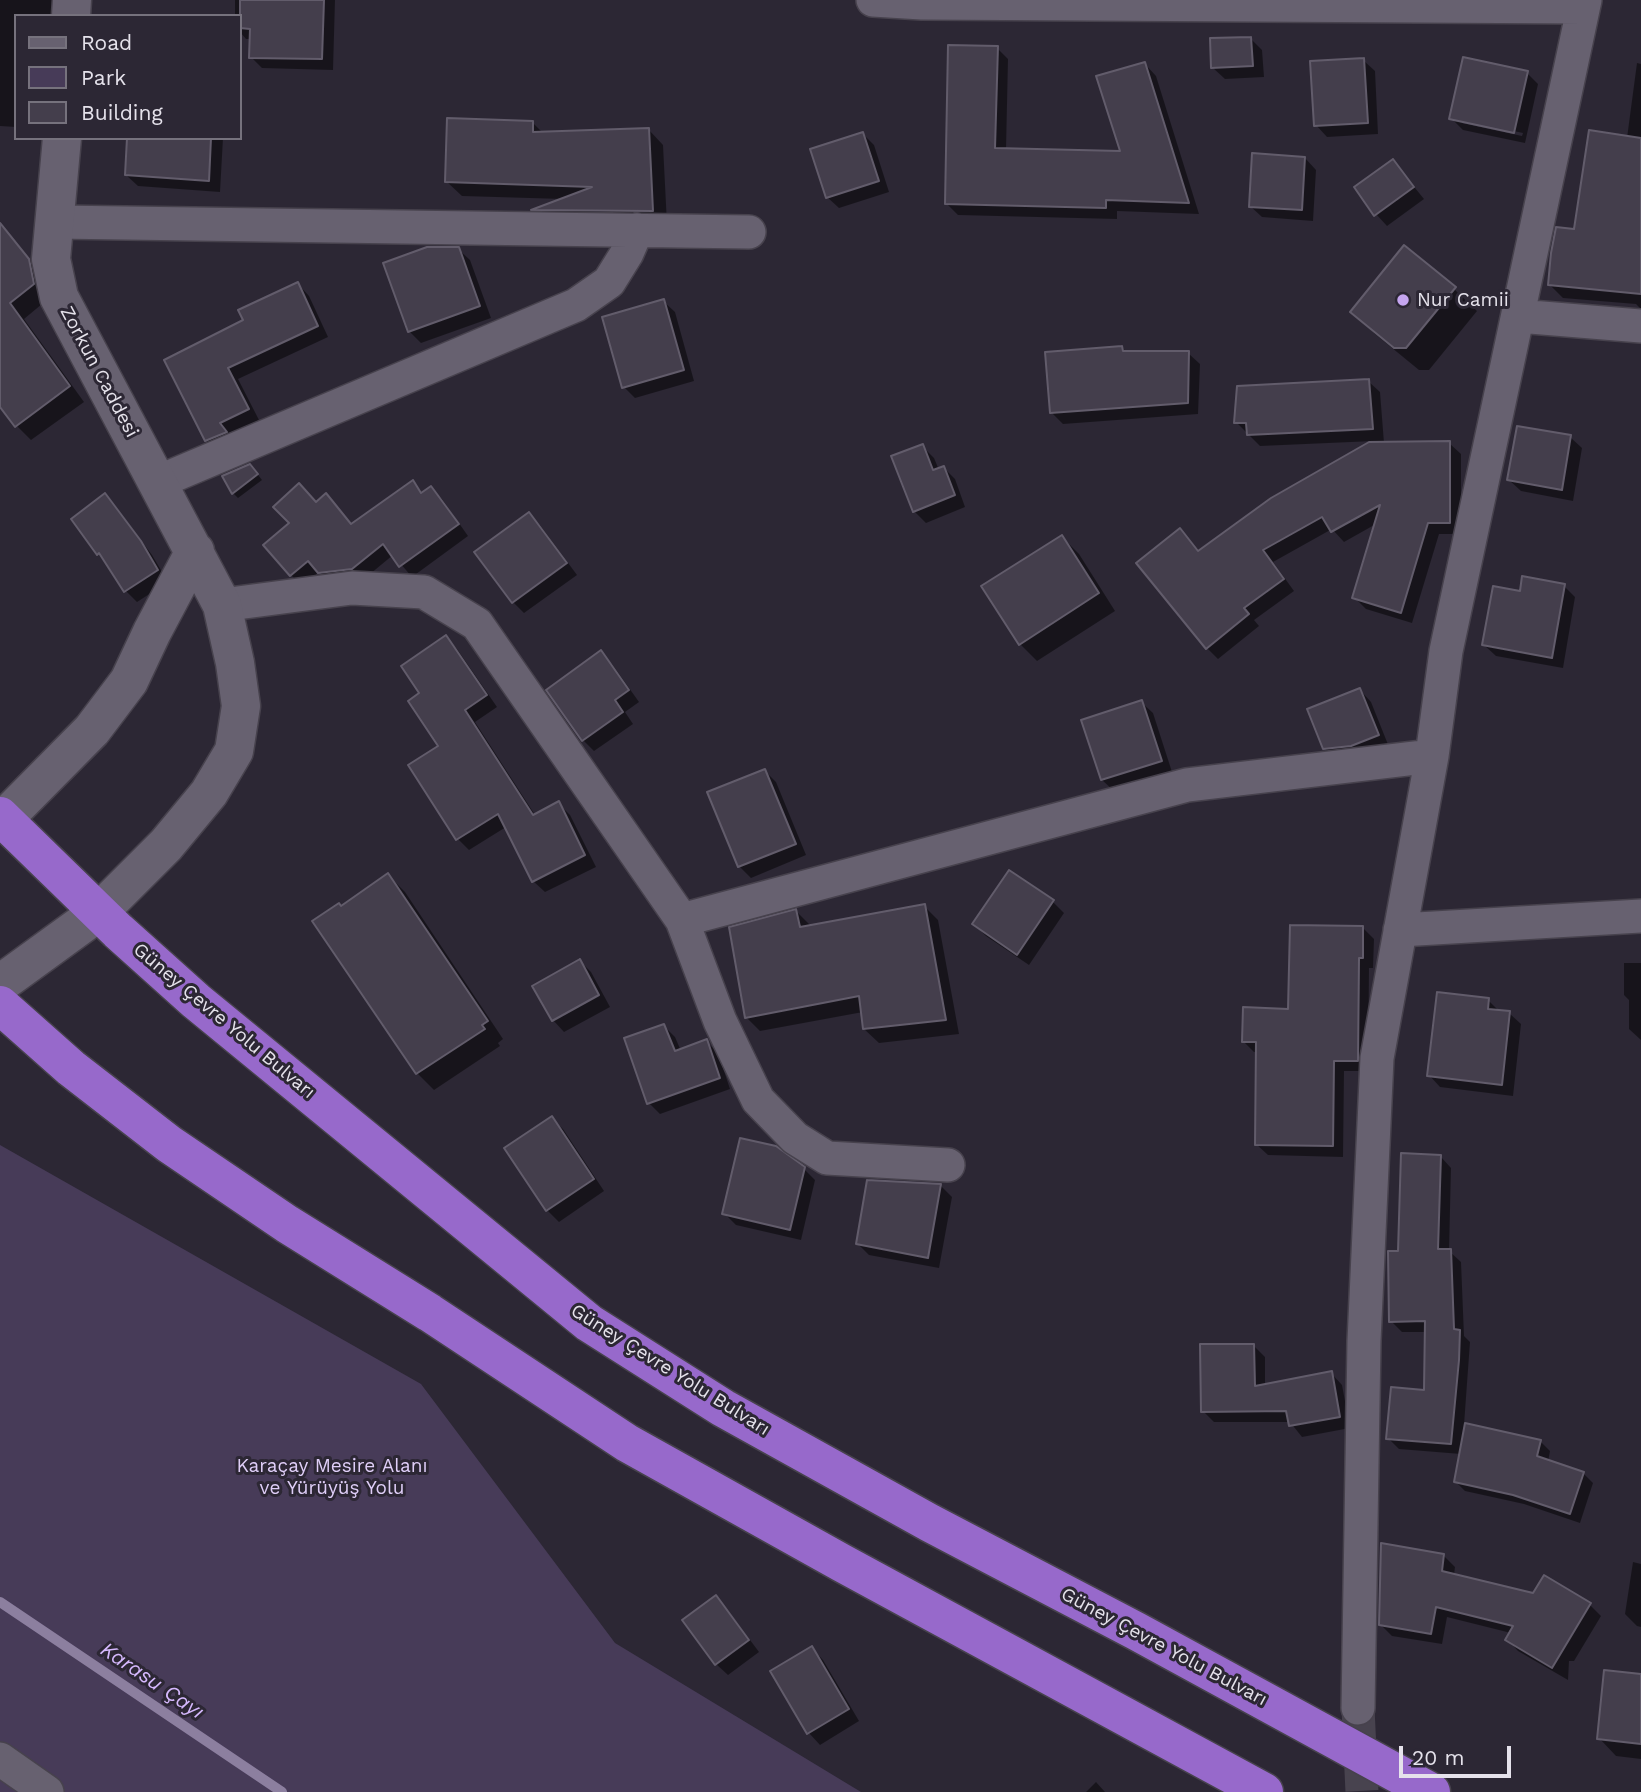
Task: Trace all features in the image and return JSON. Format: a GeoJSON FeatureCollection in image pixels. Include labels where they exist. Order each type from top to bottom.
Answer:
{"type":"FeatureCollection","features":[{"type":"Feature","properties":{"kind":"highway","name":"Güney Çevre Yolu Bulvarı"},"geometry":{"type":"LineString","coordinates":[[1,820],[196,1001],[589,1323],[723,1408],[930,1523],[1136,1631],[1431,1792]]}},
{"type":"Feature","properties":{"kind":"highway"},"geometry":{"type":"LineString","coordinates":[[0,1006],[71,1068],[169,1144],[287,1224],[430,1313],[627,1443],[1264,1792]]}},
{"type":"Feature","properties":{"kind":"street"},"geometry":{"type":"LineString","coordinates":[[873,0],[922,3],[1584,4],[1446,651],[1432,755],[1377,1058],[1364,1341],[1358,1708]]}},
{"type":"Feature","properties":{"kind":"street","name":"Zorkun Caddesi"},"geometry":{"type":"LineString","coordinates":[[0,984],[99,912],[166,845],[209,793],[234,751],[241,706],[236,663],[222,605],[59,298],[51,259],[62,140]]}},
{"type":"Feature","properties":{"kind":"street"},"geometry":{"type":"LineString","coordinates":[[56,222],[749,232]]}},
{"type":"Feature","properties":{"kind":"street"},"geometry":{"type":"LineString","coordinates":[[158,482],[576,305],[609,282],[637,230]]}},
{"type":"Feature","properties":{"kind":"street"},"geometry":{"type":"LineString","coordinates":[[1518,316],[1641,326]]}},
{"type":"Feature","properties":{"kind":"street"},"geometry":{"type":"LineString","coordinates":[[1,820],[92,730],[129,681],[195,551]]}},
{"type":"Feature","properties":{"kind":"street"},"geometry":{"type":"LineString","coordinates":[[222,605],[352,588],[424,592],[477,624],[682,920],[720,1021],[758,1100],[795,1138],[827,1158],[948,1165]]}},
{"type":"Feature","properties":{"kind":"street"},"geometry":{"type":"LineString","coordinates":[[682,920],[1187,785],[1432,755]]}},
{"type":"Feature","properties":{"kind":"street"},"geometry":{"type":"LineString","coordinates":[[1400,930],[1641,916]]}},
{"type":"Feature","properties":{"kind":"street"},"geometry":{"type":"LineString","coordinates":[[0,1759],[47,1792]]}},
{"type":"Feature","properties":{"kind":"green space","name":"Karaçay Mesire Alanı ve Yürüyüş Yolu"},"geometry":{"type":"Polygon","coordinates":[[[0,1145],[421,1384],[615,1643],[861,1792],[0,1792],[0,1145]]]}},
{"type":"Feature","properties":{"kind":"building"},"geometry":{"type":"Polygon","coordinates":[[[240,0],[324,0],[322,59],[249,58],[250,29],[242,28],[240,0]]]}},
{"type":"Feature","properties":{"kind":"building"},"geometry":{"type":"Polygon","coordinates":[[[1251,37],[1253,66],[1211,68],[1210,38],[1251,37]]]}},
{"type":"Feature","properties":{"kind":"building"},"geometry":{"type":"Polygon","coordinates":[[[948,45],[998,46],[995,148],[1120,151],[1096,76],[1145,62],[1189,203],[1106,200],[1106,208],[945,204],[948,45]]]}},
{"type":"Feature","properties":{"kind":"building"},"geometry":{"type":"Polygon","coordinates":[[[1463,57],[1528,71],[1514,133],[1449,119],[1463,57]]]}},
{"type":"Feature","properties":{"kind":"building"},"geometry":{"type":"Polygon","coordinates":[[[1364,58],[1368,123],[1314,126],[1310,61],[1364,58]]]}},
{"type":"Feature","properties":{"kind":"building"},"geometry":{"type":"Polygon","coordinates":[[[447,118],[533,121],[533,132],[649,128],[653,211],[531,210],[592,187],[445,182],[447,118]]]}},
{"type":"Feature","properties":{"kind":"building"},"geometry":{"type":"Polygon","coordinates":[[[1589,130],[1641,138],[1641,294],[1548,285],[1556,227],[1574,229],[1589,130]]]}},
{"type":"Feature","properties":{"kind":"building"},"geometry":{"type":"Polygon","coordinates":[[[863,132],[879,181],[826,198],[810,149],[863,132]]]}},
{"type":"Feature","properties":{"kind":"building"},"geometry":{"type":"Polygon","coordinates":[[[127,140],[211,140],[209,181],[125,175],[127,140]]]}},
{"type":"Feature","properties":{"kind":"building"},"geometry":{"type":"Polygon","coordinates":[[[1252,153],[1305,157],[1302,210],[1249,207],[1252,153]]]}},
{"type":"Feature","properties":{"kind":"building"},"geometry":{"type":"Polygon","coordinates":[[[1393,159],[1414,187],[1374,216],[1354,187],[1393,159]]]}},
{"type":"Feature","properties":{"kind":"building"},"geometry":{"type":"Polygon","coordinates":[[[0,223],[29,259],[34,284],[10,303],[70,386],[15,427],[0,407],[0,223]]]}},
{"type":"Feature","properties":{"kind":"building","name":"Nur Camii"},"geometry":{"type":"Polygon","coordinates":[[[1404,245],[1456,287],[1406,348],[1394,348],[1350,312],[1404,245]]]}},
{"type":"Feature","properties":{"kind":"building"},"geometry":{"type":"Polygon","coordinates":[[[427,247],[459,247],[480,306],[408,332],[383,263],[427,247]]]}},
{"type":"Feature","properties":{"kind":"building"},"geometry":{"type":"Polygon","coordinates":[[[298,282],[318,326],[228,368],[249,409],[220,423],[227,432],[205,441],[164,360],[243,320],[238,310],[298,282]]]}},
{"type":"Feature","properties":{"kind":"building"},"geometry":{"type":"Polygon","coordinates":[[[664,299],[684,370],[622,388],[602,317],[664,299]]]}},
{"type":"Feature","properties":{"kind":"building"},"geometry":{"type":"Polygon","coordinates":[[[1122,346],[1123,351],[1189,351],[1188,403],[1050,413],[1045,352],[1122,346]]]}},
{"type":"Feature","properties":{"kind":"building"},"geometry":{"type":"Polygon","coordinates":[[[1369,379],[1373,429],[1247,435],[1246,423],[1234,423],[1237,386],[1369,379]]]}},
{"type":"Feature","properties":{"kind":"building"},"geometry":{"type":"Polygon","coordinates":[[[1517,426],[1571,435],[1562,490],[1507,480],[1517,426]]]}},
{"type":"Feature","properties":{"kind":"building"},"geometry":{"type":"Polygon","coordinates":[[[1450,441],[1450,523],[1428,523],[1401,613],[1352,598],[1380,505],[1331,532],[1322,517],[1263,550],[1284,579],[1244,608],[1249,614],[1206,649],[1136,563],[1180,528],[1198,551],[1271,498],[1369,442],[1450,441]]]}},
{"type":"Feature","properties":{"kind":"building"},"geometry":{"type":"Polygon","coordinates":[[[923,444],[933,470],[944,466],[955,495],[913,512],[891,456],[923,444]]]}},
{"type":"Feature","properties":{"kind":"building"},"geometry":{"type":"Polygon","coordinates":[[[250,464],[258,474],[232,494],[222,476],[250,464]]]}},
{"type":"Feature","properties":{"kind":"building"},"geometry":{"type":"Polygon","coordinates":[[[413,480],[421,493],[431,486],[459,524],[399,567],[383,544],[352,569],[318,573],[308,561],[290,576],[263,545],[289,523],[273,507],[299,483],[316,502],[326,493],[351,524],[413,480]]]}},
{"type":"Feature","properties":{"kind":"building"},"geometry":{"type":"Polygon","coordinates":[[[105,493],[141,541],[158,570],[124,592],[99,553],[97,555],[71,519],[105,493]]]}},
{"type":"Feature","properties":{"kind":"building"},"geometry":{"type":"Polygon","coordinates":[[[529,512],[567,563],[512,603],[474,552],[529,512]]]}},
{"type":"Feature","properties":{"kind":"building"},"geometry":{"type":"Polygon","coordinates":[[[1062,535],[1099,593],[1019,645],[981,586],[1062,535]]]}},
{"type":"Feature","properties":{"kind":"building"},"geometry":{"type":"Polygon","coordinates":[[[1522,576],[1565,584],[1552,658],[1482,645],[1493,586],[1520,591],[1522,576]]]}},
{"type":"Feature","properties":{"kind":"building"},"geometry":{"type":"Polygon","coordinates":[[[446,635],[487,695],[465,710],[533,815],[559,801],[585,855],[532,882],[498,814],[456,840],[408,765],[438,746],[408,701],[419,693],[401,666],[446,635]]]}},
{"type":"Feature","properties":{"kind":"building"},"geometry":{"type":"Polygon","coordinates":[[[601,650],[629,690],[615,700],[623,712],[582,741],[546,690],[601,650]]]}},
{"type":"Feature","properties":{"kind":"building"},"geometry":{"type":"Polygon","coordinates":[[[1360,688],[1379,735],[1351,746],[1323,749],[1307,709],[1360,688]]]}},
{"type":"Feature","properties":{"kind":"building"},"geometry":{"type":"Polygon","coordinates":[[[1142,700],[1162,761],[1101,780],[1081,720],[1142,700]]]}},
{"type":"Feature","properties":{"kind":"building"},"geometry":{"type":"Polygon","coordinates":[[[765,769],[796,844],[738,867],[707,792],[765,769]]]}},
{"type":"Feature","properties":{"kind":"building"},"geometry":{"type":"Polygon","coordinates":[[[1009,870],[1054,900],[1017,955],[972,924],[1009,870]]]}},
{"type":"Feature","properties":{"kind":"building"},"geometry":{"type":"Polygon","coordinates":[[[388,873],[488,1021],[482,1025],[485,1029],[416,1074],[312,921],[339,903],[341,906],[388,873]]]}},
{"type":"Feature","properties":{"kind":"building"},"geometry":{"type":"Polygon","coordinates":[[[925,904],[946,1020],[863,1029],[859,996],[745,1018],[729,927],[796,909],[800,927],[925,904]]]}},
{"type":"Feature","properties":{"kind":"building"},"geometry":{"type":"Polygon","coordinates":[[[1290,925],[1363,926],[1363,958],[1359,958],[1358,1061],[1334,1061],[1333,1146],[1255,1145],[1256,1042],[1242,1042],[1243,1007],[1288,1009],[1290,925]]]}},
{"type":"Feature","properties":{"kind":"building"},"geometry":{"type":"Polygon","coordinates":[[[580,959],[599,995],[552,1021],[532,986],[580,959]]]}},
{"type":"Feature","properties":{"kind":"building"},"geometry":{"type":"Polygon","coordinates":[[[1437,992],[1489,998],[1488,1009],[1510,1011],[1502,1085],[1427,1076],[1437,992]]]}},
{"type":"Feature","properties":{"kind":"building"},"geometry":{"type":"Polygon","coordinates":[[[664,1024],[675,1051],[707,1039],[720,1078],[647,1104],[624,1038],[664,1024]]]}},
{"type":"Feature","properties":{"kind":"building"},"geometry":{"type":"Polygon","coordinates":[[[552,1116],[594,1179],[546,1211],[504,1148],[552,1116]]]}},
{"type":"Feature","properties":{"kind":"building"},"geometry":{"type":"Polygon","coordinates":[[[740,1138],[776,1146],[805,1167],[790,1230],[722,1214],[740,1138]]]}},
{"type":"Feature","properties":{"kind":"building"},"geometry":{"type":"Polygon","coordinates":[[[1401,1153],[1441,1155],[1438,1249],[1451,1249],[1454,1329],[1460,1330],[1451,1444],[1386,1439],[1391,1387],[1424,1390],[1425,1321],[1389,1322],[1388,1251],[1398,1251],[1401,1153]]]}},
{"type":"Feature","properties":{"kind":"building"},"geometry":{"type":"Polygon","coordinates":[[[867,1180],[941,1184],[928,1258],[856,1244],[867,1180]]]}},
{"type":"Feature","properties":{"kind":"building"},"geometry":{"type":"Polygon","coordinates":[[[1200,1344],[1254,1344],[1255,1386],[1332,1371],[1340,1417],[1289,1426],[1286,1411],[1201,1412],[1200,1344]]]}},
{"type":"Feature","properties":{"kind":"building"},"geometry":{"type":"Polygon","coordinates":[[[1465,1423],[1541,1440],[1537,1456],[1584,1472],[1570,1514],[1513,1495],[1454,1482],[1465,1423]]]}},
{"type":"Feature","properties":{"kind":"building"},"geometry":{"type":"Polygon","coordinates":[[[1381,1543],[1444,1554],[1442,1571],[1533,1593],[1544,1575],[1591,1603],[1552,1668],[1505,1640],[1513,1626],[1436,1607],[1431,1634],[1379,1625],[1381,1543]]]}},
{"type":"Feature","properties":{"kind":"building"},"geometry":{"type":"Polygon","coordinates":[[[716,1595],[749,1640],[715,1665],[682,1620],[716,1595]]]}},
{"type":"Feature","properties":{"kind":"building"},"geometry":{"type":"Polygon","coordinates":[[[812,1646],[849,1709],[807,1734],[770,1671],[812,1646]]]}},
{"type":"Feature","properties":{"kind":"building"},"geometry":{"type":"Polygon","coordinates":[[[1604,1670],[1641,1674],[1641,1744],[1597,1739],[1604,1670]]]}},
{"type":"Feature","properties":{"kind":"waterway","name":"Karasu Çayı"},"geometry":{"type":"LineString","coordinates":[[0,1602],[282,1792]]}},
{"type":"Feature","properties":{"kind":"tunnel"},"geometry":{"type":"LineString","coordinates":[[1358,1708],[1362,1792]]}},
{"type":"Feature","properties":{"kind":"place","name":"Nur Camii"},"geometry":{"type":"Point","coordinates":[1403,300]}}]}
